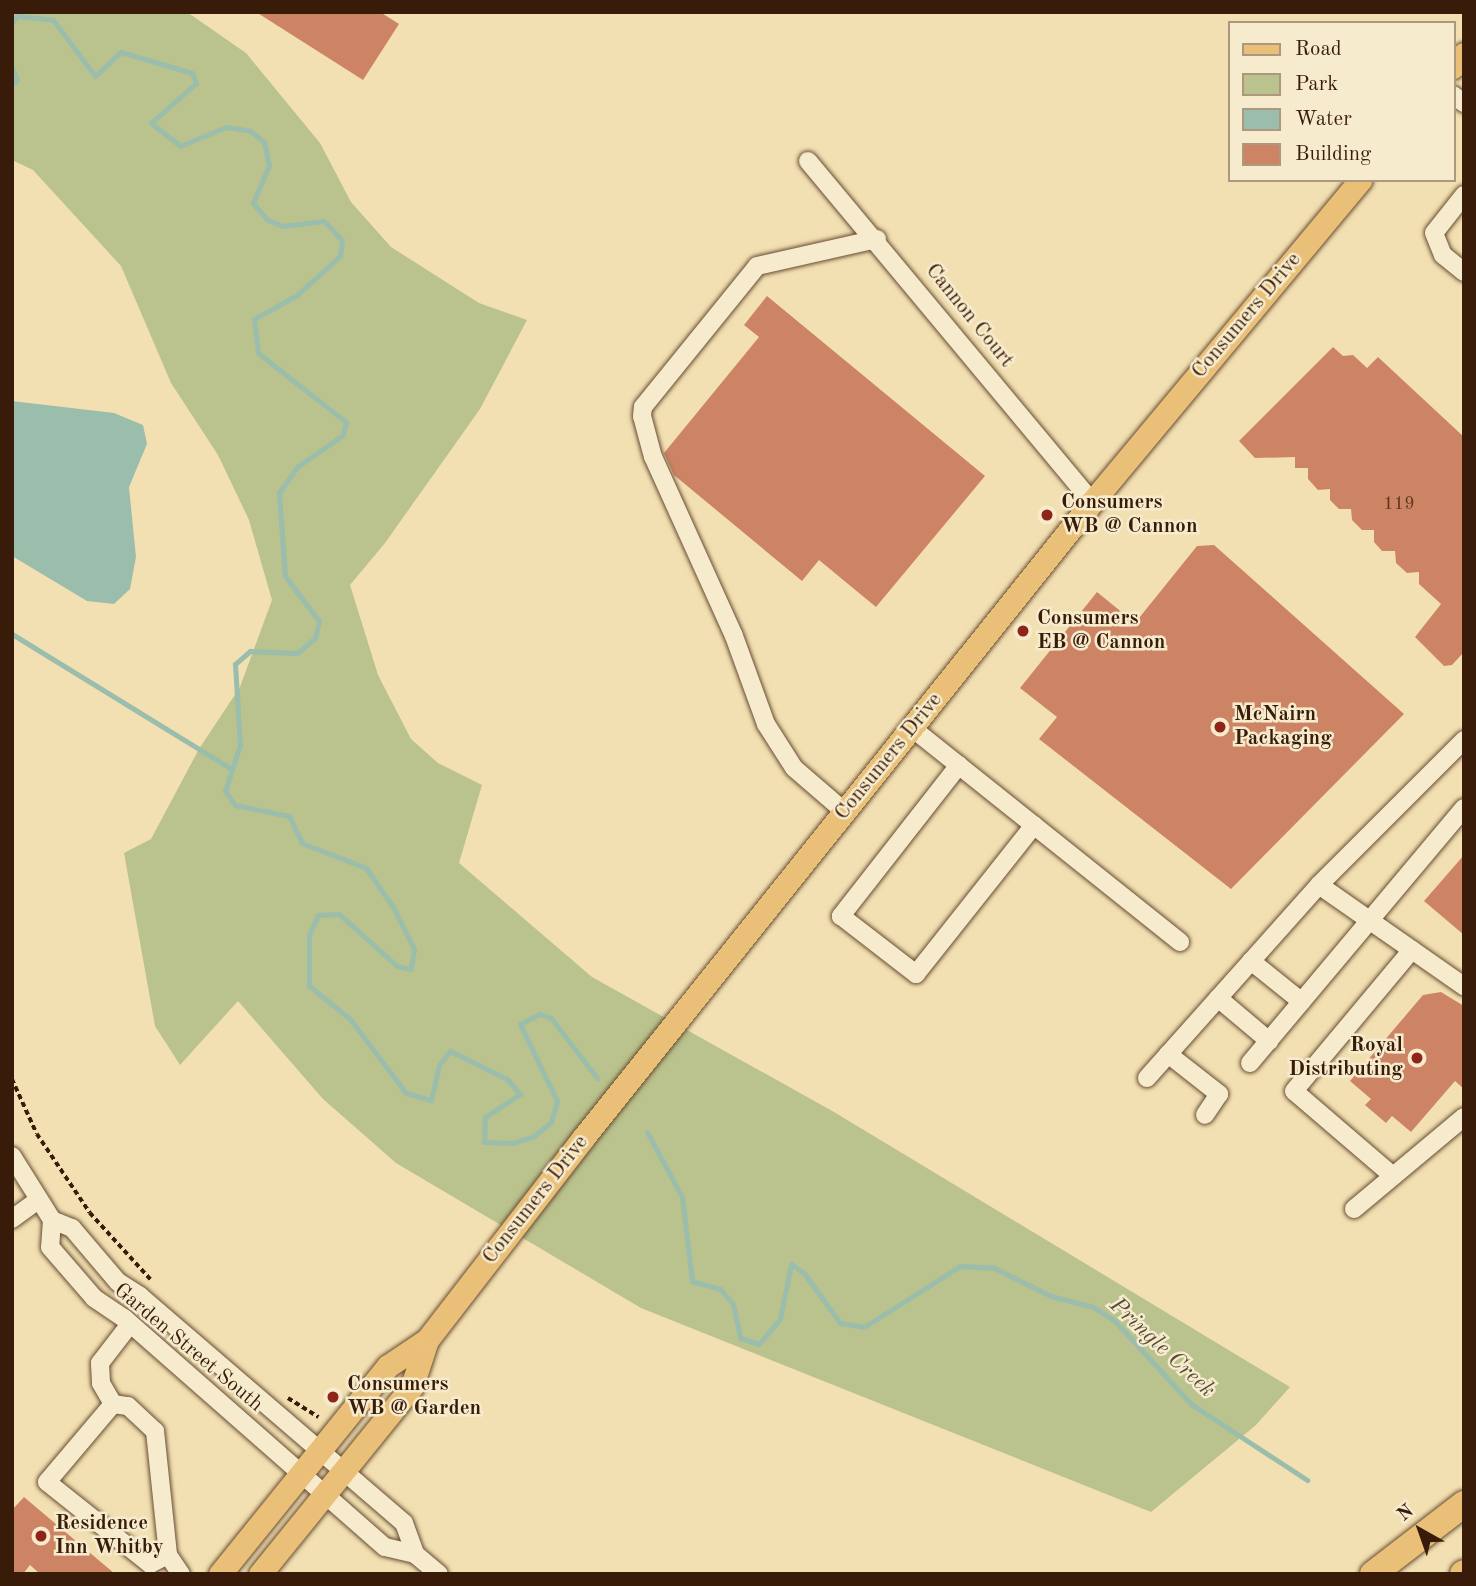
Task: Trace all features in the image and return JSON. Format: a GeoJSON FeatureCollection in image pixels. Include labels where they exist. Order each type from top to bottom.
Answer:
{"type":"FeatureCollection","features":[{"type":"Feature","properties":{"kind":"highway"},"geometry":{"type":"LineString","coordinates":[[1373,1574],[1464,1504]]}},
{"type":"Feature","properties":{"kind":"main road","name":"Consumers Drive"},"geometry":{"type":"LineString","coordinates":[[220,1574],[388,1366],[427,1340],[583,1138],[1092,502],[1358,182]]}},
{"type":"Feature","properties":{"kind":"main road","name":"Consumers Drive"},"geometry":{"type":"LineString","coordinates":[[260,1574],[412,1387],[427,1340]]}},
{"type":"Feature","properties":{"kind":"street","name":"Cannon Court"},"geometry":{"type":"LineString","coordinates":[[808,161],[877,239],[1092,502]]}},
{"type":"Feature","properties":{"kind":"street"},"geometry":{"type":"LineString","coordinates":[[1464,195],[1434,233],[1443,255],[1464,272]]}},
{"type":"Feature","properties":{"kind":"street"},"geometry":{"type":"LineString","coordinates":[[845,812],[794,768],[766,724],[734,636],[653,457],[642,416],[643,407],[757,266],[877,239]]}},
{"type":"Feature","properties":{"kind":"street"},"geometry":{"type":"LineString","coordinates":[[912,727],[1180,942]]}},
{"type":"Feature","properties":{"kind":"street"},"geometry":{"type":"LineString","coordinates":[[1147,1078],[1319,885],[1464,740]]}},
{"type":"Feature","properties":{"kind":"street"},"geometry":{"type":"LineString","coordinates":[[959,765],[841,916],[916,974],[1034,825]]}},
{"type":"Feature","properties":{"kind":"street"},"geometry":{"type":"LineString","coordinates":[[1250,1063],[1372,922],[1464,808]]}},
{"type":"Feature","properties":{"kind":"street"},"geometry":{"type":"LineString","coordinates":[[1319,885],[1464,986]]}},
{"type":"Feature","properties":{"kind":"street"},"geometry":{"type":"LineString","coordinates":[[1393,1177],[1294,1091],[1412,950]]}},
{"type":"Feature","properties":{"kind":"street"},"geometry":{"type":"LineString","coordinates":[[1251,961],[1302,1002]]}},
{"type":"Feature","properties":{"kind":"street"},"geometry":{"type":"LineString","coordinates":[[1218,998],[1269,1041]]}},
{"type":"Feature","properties":{"kind":"street"},"geometry":{"type":"LineString","coordinates":[[1168,1054],[1219,1094],[1205,1115]]}},
{"type":"Feature","properties":{"kind":"street"},"geometry":{"type":"LineString","coordinates":[[1354,1209],[1464,1118]]}},
{"type":"Feature","properties":{"kind":"street","name":"Garden Street South"},"geometry":{"type":"LineString","coordinates":[[12,1156],[37,1201],[52,1220],[72,1228],[118,1282],[140,1296],[404,1523],[415,1554]]}},
{"type":"Feature","properties":{"kind":"street"},"geometry":{"type":"LineString","coordinates":[[12,1219],[37,1201]]}},
{"type":"Feature","properties":{"kind":"street","name":"Garden Street South"},"geometry":{"type":"LineString","coordinates":[[52,1220],[50,1247],[94,1298],[130,1324],[385,1547],[415,1554]]}},
{"type":"Feature","properties":{"kind":"street"},"geometry":{"type":"LineString","coordinates":[[113,1404],[101,1383],[100,1363],[130,1324]]}},
{"type":"Feature","properties":{"kind":"street"},"geometry":{"type":"LineString","coordinates":[[113,1404],[128,1406],[155,1431],[168,1555],[181,1574]]}},
{"type":"Feature","properties":{"kind":"street"},"geometry":{"type":"LineString","coordinates":[[113,1404],[47,1482],[150,1564],[168,1555]]}},
{"type":"Feature","properties":{"kind":"street"},"geometry":{"type":"LineString","coordinates":[[415,1554],[439,1574]]}},
{"type":"Feature","properties":{"kind":"path"},"geometry":{"type":"LineString","coordinates":[[12,1079],[37,1134],[90,1213],[158,1287]]}},
{"type":"Feature","properties":{"kind":"path"},"geometry":{"type":"LineString","coordinates":[[285,1395],[319,1417]]}},
{"type":"Feature","properties":{"kind":"green space"},"geometry":{"type":"Polygon","coordinates":[[[12,12],[187,12],[246,53],[320,143],[351,202],[391,247],[479,303],[527,320],[480,409],[385,543],[350,585],[378,675],[411,739],[438,763],[482,785],[459,863],[592,977],[834,1112],[1290,1387],[1256,1425],[1151,1512],[641,1308],[396,1163],[323,1099],[238,1001],[180,1065],[155,1026],[124,853],[151,839],[199,749],[240,687],[272,600],[249,520],[218,455],[171,383],[121,266],[33,170],[12,160],[12,12]]]}},
{"type":"Feature","properties":{"kind":"water"},"geometry":{"type":"Polygon","coordinates":[[[12,401],[114,413],[143,425],[147,444],[129,487],[136,557],[130,589],[114,604],[87,601],[12,556],[12,401]]]}},
{"type":"Feature","properties":{"kind":"building"},"geometry":{"type":"Polygon","coordinates":[[[256,12],[380,12],[399,24],[363,80],[256,12]]]}},
{"type":"Feature","properties":{"kind":"building"},"geometry":{"type":"Polygon","coordinates":[[[767,296],[985,476],[876,607],[819,560],[802,581],[674,475],[664,453],[759,337],[744,325],[767,296]]]}},
{"type":"Feature","properties":{"kind":"building"},"geometry":{"type":"Polygon","coordinates":[[[1333,347],[1343,356],[1353,355],[1367,368],[1378,357],[1464,437],[1464,652],[1452,665],[1444,666],[1415,637],[1441,604],[1419,584],[1419,572],[1407,573],[1396,563],[1395,551],[1382,551],[1374,542],[1374,530],[1362,530],[1352,520],[1351,509],[1339,509],[1330,500],[1330,489],[1318,490],[1308,479],[1308,468],[1295,468],[1295,457],[1255,458],[1239,441],[1333,347]]]}},
{"type":"Feature","properties":{"kind":"building","name":"McNairn Packaging"},"geometry":{"type":"Polygon","coordinates":[[[1214,545],[1404,714],[1231,889],[1039,739],[1057,717],[1020,688],[1097,592],[1135,623],[1197,546],[1214,545]]]}},
{"type":"Feature","properties":{"kind":"building"},"geometry":{"type":"Polygon","coordinates":[[[1464,855],[1464,935],[1424,901],[1464,855]]]}},
{"type":"Feature","properties":{"kind":"building","name":"Royal Distributing"},"geometry":{"type":"Polygon","coordinates":[[[1441,992],[1464,1006],[1464,1089],[1455,1081],[1411,1132],[1392,1116],[1386,1123],[1365,1105],[1371,1099],[1350,1081],[1423,995],[1441,992]]]}},
{"type":"Feature","properties":{"kind":"building","name":"Residence Inn Whitby"},"geometry":{"type":"Polygon","coordinates":[[[24,1497],[115,1574],[40,1574],[30,1565],[23,1574],[12,1574],[12,1510],[24,1497]]]}},
{"type":"Feature","properties":{"kind":"waterway","name":"Pringle Creek"},"geometry":{"type":"LineString","coordinates":[[12,23],[17,16],[53,20],[95,76],[121,52],[192,73],[196,83],[151,123],[180,146],[226,127],[250,131],[264,142],[269,165],[253,203],[268,220],[283,226],[324,221],[342,240],[340,256],[297,295],[254,319],[258,353],[346,422],[343,435],[297,467],[279,493],[285,576],[319,621],[315,638],[297,653],[250,651],[235,664],[240,745],[225,791],[235,805],[289,816],[302,843],[366,868],[393,907],[414,949],[411,969],[397,966],[339,914],[318,915],[309,935],[309,986],[350,1019],[406,1093],[431,1100],[439,1065],[450,1051],[507,1079],[520,1094],[485,1117],[484,1142],[513,1143],[534,1136],[551,1122],[557,1101],[520,1024],[540,1014],[551,1018],[597,1078]]}},
{"type":"Feature","properties":{"kind":"waterway","name":"Pringle Creek"},"geometry":{"type":"LineString","coordinates":[[12,67],[17,80],[12,85]]}},
{"type":"Feature","properties":{"kind":"waterway"},"geometry":{"type":"LineString","coordinates":[[12,634],[230,768]]}},
{"type":"Feature","properties":{"kind":"waterway","name":"Pringle Creek"},"geometry":{"type":"LineString","coordinates":[[647,1132],[682,1197],[692,1281],[720,1289],[733,1304],[740,1338],[759,1344],[780,1319],[791,1264],[804,1273],[840,1323],[864,1327],[960,1266],[994,1268],[1051,1296],[1093,1307],[1115,1321],[1191,1404],[1307,1480]]}},
{"type":"Feature","properties":{"kind":"place","name":"Consumers WB @ Cannon"},"geometry":{"type":"Point","coordinates":[1047,515]}},
{"type":"Feature","properties":{"kind":"place","name":"Consumers EB @ Cannon"},"geometry":{"type":"Point","coordinates":[1023,631]}},
{"type":"Feature","properties":{"kind":"place","name":"McNairn Packaging"},"geometry":{"type":"Point","coordinates":[1220,727]}},
{"type":"Feature","properties":{"kind":"place","name":"Royal Distributing"},"geometry":{"type":"Point","coordinates":[1417,1058]}},
{"type":"Feature","properties":{"kind":"place","name":"Consumers WB @ Garden"},"geometry":{"type":"Point","coordinates":[333,1397]}},
{"type":"Feature","properties":{"kind":"place","name":"Residence Inn Whitby"},"geometry":{"type":"Point","coordinates":[41,1536]}}]}
